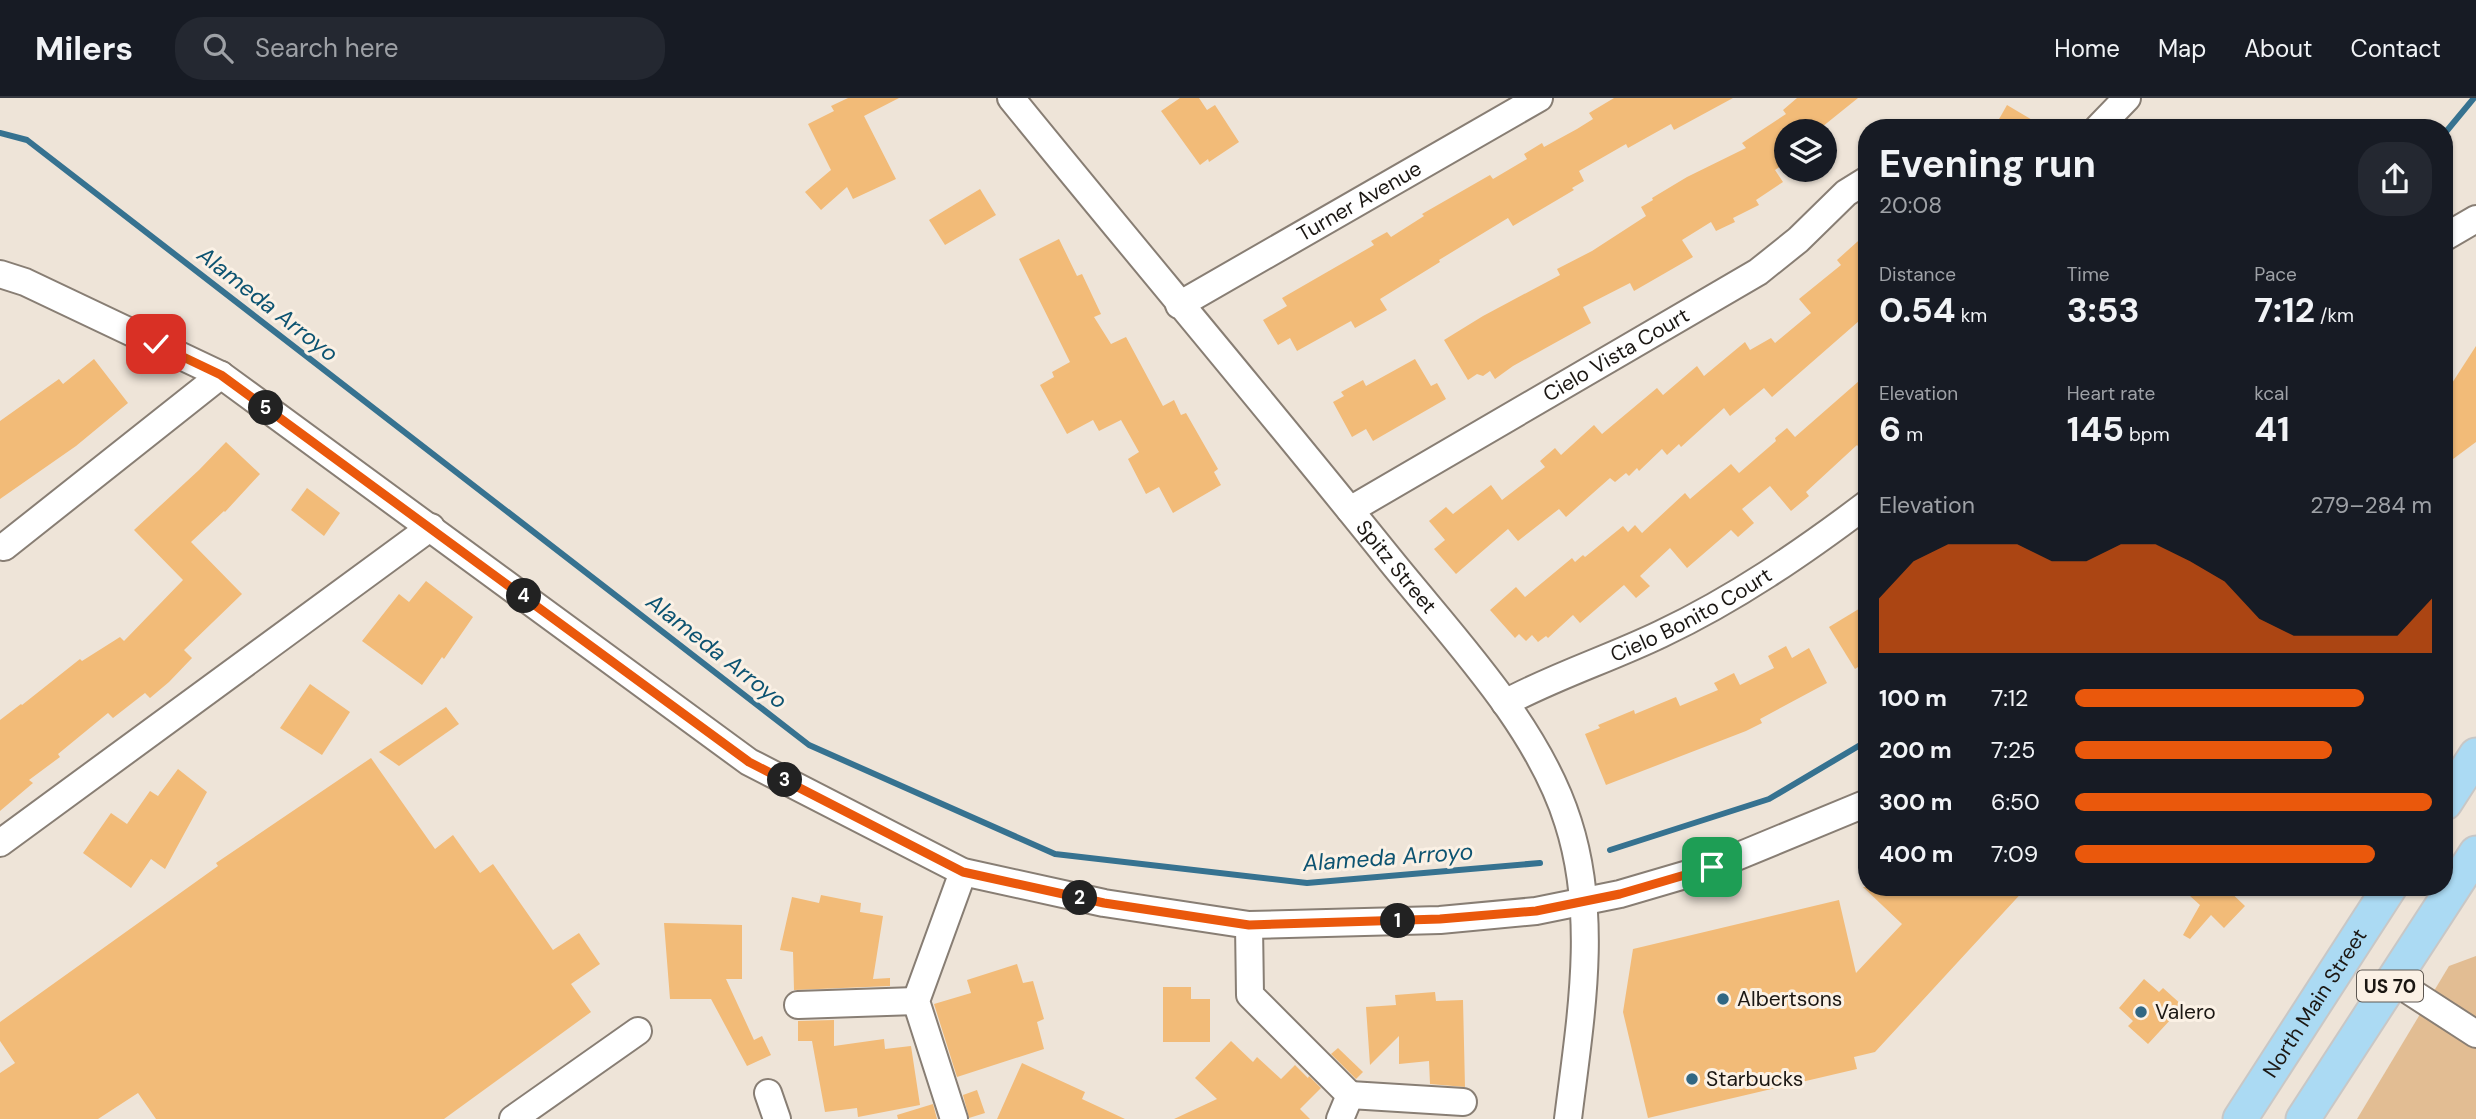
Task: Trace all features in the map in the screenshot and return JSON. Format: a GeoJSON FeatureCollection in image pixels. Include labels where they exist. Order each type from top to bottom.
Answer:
{"type":"FeatureCollection","features":[{"type":"Feature","properties":{"kind":"main road"},"geometry":{"type":"LineString","coordinates":[[2453,791],[2476,755]]}},
{"type":"Feature","properties":{"kind":"main road","name":"US 70"},"geometry":{"type":"LineString","coordinates":[[2453,888],[2476,853]]}},
{"type":"Feature","properties":{"kind":"main road","name":"North Main Street"},"geometry":{"type":"LineString","coordinates":[[2240,1119],[2384,896]]}},
{"type":"Feature","properties":{"kind":"main road","name":"US 70"},"geometry":{"type":"LineString","coordinates":[[2303,1119],[2448,896]]}},
{"type":"Feature","properties":{"kind":"street","name":"Spitz Street"},"geometry":{"type":"LineString","coordinates":[[1011,98],[1350,510],[1505,704],[1541,759],[1568,821],[1581,875],[1585,926],[1584,965],[1568,1119]]}},
{"type":"Feature","properties":{"kind":"street","name":"Turner Avenue"},"geometry":{"type":"LineString","coordinates":[[1179,305],[1508,106],[1539,98]]}},
{"type":"Feature","properties":{"kind":"street"},"geometry":{"type":"LineString","coordinates":[[2107,119],[2127,98]]}},
{"type":"Feature","properties":{"kind":"street","name":"Cielo Vista Court"},"geometry":{"type":"LineString","coordinates":[[1350,510],[1758,272],[1798,240],[1846,193],[1858,186]]}},
{"type":"Feature","properties":{"kind":"street"},"geometry":{"type":"LineString","coordinates":[[2453,232],[2476,219]]}},
{"type":"Feature","properties":{"kind":"street"},"geometry":{"type":"LineString","coordinates":[[0,274],[25,282],[221,375],[749,762],[963,872],[1104,903],[1249,925],[1440,919],[1536,911],[1620,894],[1712,867],[1858,807]]}},
{"type":"Feature","properties":{"kind":"street"},"geometry":{"type":"LineString","coordinates":[[4,547],[221,375]]}},
{"type":"Feature","properties":{"kind":"street","name":"Cielo Bonito Court"},"geometry":{"type":"LineString","coordinates":[[1505,704],[1661,634],[1726,600],[1795,558],[1858,511]]}},
{"type":"Feature","properties":{"kind":"street"},"geometry":{"type":"LineString","coordinates":[[0,843],[431,527]]}},
{"type":"Feature","properties":{"kind":"street"},"geometry":{"type":"LineString","coordinates":[[954,1119],[916,1001],[963,872]]}},
{"type":"Feature","properties":{"kind":"street"},"geometry":{"type":"LineString","coordinates":[[1249,925],[1250,995],[1345,1107],[1463,1101]]}},
{"type":"Feature","properties":{"kind":"street"},"geometry":{"type":"LineString","coordinates":[[2393,981],[2476,1034]]}},
{"type":"Feature","properties":{"kind":"street"},"geometry":{"type":"LineString","coordinates":[[798,1005],[916,1001]]}},
{"type":"Feature","properties":{"kind":"street"},"geometry":{"type":"LineString","coordinates":[[513,1119],[638,1031]]}},
{"type":"Feature","properties":{"kind":"street"},"geometry":{"type":"LineString","coordinates":[[768,1093],[777,1119]]}},
{"type":"Feature","properties":{"kind":"shaded area"},"geometry":{"type":"Polygon","coordinates":[[[2476,956],[2476,1119],[2357,1119],[2449,966],[2476,956]]]}},
{"type":"Feature","properties":{"kind":"building"},"geometry":{"type":"Polygon","coordinates":[[[848,98],[899,98],[864,116],[896,179],[853,199],[847,187],[821,210],[805,192],[831,170],[808,124],[834,111],[831,106],[848,98]]]}},
{"type":"Feature","properties":{"kind":"building"},"geometry":{"type":"Polygon","coordinates":[[[1180,98],[1199,98],[1207,110],[1215,105],[1239,142],[1200,165],[1161,111],[1180,98]]]}},
{"type":"Feature","properties":{"kind":"building"},"geometry":{"type":"Polygon","coordinates":[[[1614,98],[1733,98],[1674,130],[1671,124],[1628,148],[1626,144],[1579,171],[1584,181],[1572,188],[1574,190],[1513,226],[1508,218],[1439,260],[1440,262],[1380,299],[1387,310],[1355,328],[1351,321],[1297,351],[1290,338],[1278,345],[1263,320],[1287,306],[1282,298],[1374,245],[1371,241],[1387,232],[1391,237],[1424,216],[1422,214],[1490,175],[1493,179],[1527,159],[1524,154],[1542,143],[1544,147],[1577,129],[1593,119],[1589,113],[1614,98]]]}},
{"type":"Feature","properties":{"kind":"building"},"geometry":{"type":"Polygon","coordinates":[[[1797,98],[1858,98],[1832,119],[1778,119],[1786,114],[1783,110],[1797,98]]]}},
{"type":"Feature","properties":{"kind":"building"},"geometry":{"type":"Polygon","coordinates":[[[2007,105],[2031,119],[1999,119],[2007,105]]]}},
{"type":"Feature","properties":{"kind":"building"},"geometry":{"type":"Polygon","coordinates":[[[1774,122],[1774,182],[1783,182],[1756,200],[1759,205],[1733,218],[1735,222],[1716,231],[1711,222],[1682,240],[1693,257],[1634,291],[1630,283],[1583,307],[1591,323],[1513,366],[1495,379],[1490,371],[1483,376],[1477,374],[1468,380],[1444,340],[1560,275],[1557,269],[1592,251],[1646,216],[1641,207],[1653,200],[1652,198],[1687,177],[1746,148],[1742,143],[1774,122]]]}},
{"type":"Feature","properties":{"kind":"building"},"geometry":{"type":"Polygon","coordinates":[[[980,189],[996,215],[945,245],[929,220],[980,189]]]}},
{"type":"Feature","properties":{"kind":"building"},"geometry":{"type":"Polygon","coordinates":[[[1059,239],[1077,276],[1082,274],[1101,314],[1094,317],[1111,344],[1126,337],[1163,406],[1174,400],[1181,415],[1186,413],[1218,469],[1214,472],[1221,485],[1173,513],[1159,487],[1146,494],[1128,459],[1139,452],[1121,420],[1099,431],[1093,420],[1067,434],[1040,385],[1054,377],[1052,372],[1070,362],[1019,259],[1059,239]]]}},
{"type":"Feature","properties":{"kind":"building"},"geometry":{"type":"Polygon","coordinates":[[[1858,241],[1858,322],[1772,397],[1764,388],[1730,416],[1724,408],[1681,447],[1679,444],[1667,455],[1662,449],[1639,471],[1637,468],[1629,476],[1626,473],[1615,482],[1610,478],[1566,517],[1559,509],[1518,541],[1508,529],[1456,574],[1434,549],[1445,540],[1429,521],[1446,507],[1453,514],[1491,485],[1502,500],[1545,467],[1540,461],[1555,448],[1561,455],[1594,425],[1602,434],[1657,388],[1663,395],[1697,366],[1704,376],[1745,342],[1750,350],[1771,338],[1775,343],[1811,313],[1799,299],[1841,265],[1837,260],[1858,241]]]}},
{"type":"Feature","properties":{"kind":"building"},"geometry":{"type":"Polygon","coordinates":[[[2476,346],[2476,442],[2453,459],[2453,382],[2476,346]]]}},
{"type":"Feature","properties":{"kind":"building"},"geometry":{"type":"Polygon","coordinates":[[[94,359],[128,403],[76,446],[0,499],[0,421],[59,379],[63,384],[94,359]]]}},
{"type":"Feature","properties":{"kind":"building"},"geometry":{"type":"Polygon","coordinates":[[[1415,359],[1431,386],[1437,383],[1446,399],[1373,441],[1366,429],[1352,437],[1333,402],[1344,396],[1341,392],[1363,380],[1366,386],[1415,359]]]}},
{"type":"Feature","properties":{"kind":"building"},"geometry":{"type":"Polygon","coordinates":[[[1858,382],[1858,446],[1806,492],[1809,496],[1791,511],[1770,486],[1742,509],[1754,523],[1738,537],[1731,530],[1687,568],[1670,548],[1640,576],[1650,586],[1636,598],[1624,585],[1580,623],[1573,615],[1548,638],[1546,636],[1538,642],[1532,635],[1526,641],[1519,634],[1515,638],[1490,610],[1516,587],[1525,597],[1572,558],[1575,562],[1583,555],[1585,557],[1623,526],[1628,532],[1635,525],[1642,533],[1685,493],[1690,499],[1731,464],[1739,473],[1787,428],[1795,437],[1858,382]]]}},
{"type":"Feature","properties":{"kind":"building"},"geometry":{"type":"Polygon","coordinates":[[[226,442],[260,474],[225,512],[191,542],[242,594],[184,650],[192,658],[169,682],[150,698],[145,693],[113,718],[108,713],[58,754],[60,757],[29,780],[33,783],[0,811],[0,720],[80,659],[82,661],[120,637],[124,641],[183,580],[134,530],[226,442]]]}},
{"type":"Feature","properties":{"kind":"building"},"geometry":{"type":"Polygon","coordinates":[[[307,488],[340,513],[324,536],[291,510],[307,488]]]}},
{"type":"Feature","properties":{"kind":"building"},"geometry":{"type":"Polygon","coordinates":[[[426,581],[473,617],[422,685],[362,641],[399,594],[409,602],[426,581]]]}},
{"type":"Feature","properties":{"kind":"building"},"geometry":{"type":"Polygon","coordinates":[[[1858,609],[1858,667],[1855,669],[1829,627],[1858,609]]]}},
{"type":"Feature","properties":{"kind":"building"},"geometry":{"type":"Polygon","coordinates":[[[1786,646],[1792,658],[1809,648],[1827,683],[1760,719],[1762,723],[1746,731],[1606,785],[1585,734],[1600,728],[1598,725],[1634,710],[1635,714],[1676,697],[1680,706],[1718,690],[1714,683],[1734,673],[1740,685],[1774,668],[1768,656],[1786,646]]]}},
{"type":"Feature","properties":{"kind":"building"},"geometry":{"type":"Polygon","coordinates":[[[310,684],[350,712],[322,755],[280,728],[310,684]]]}},
{"type":"Feature","properties":{"kind":"building"},"geometry":{"type":"Polygon","coordinates":[[[446,707],[459,724],[399,766],[379,752],[446,707]]]}},
{"type":"Feature","properties":{"kind":"building"},"geometry":{"type":"Polygon","coordinates":[[[371,758],[435,849],[453,835],[480,873],[493,864],[553,950],[579,933],[600,964],[571,984],[591,1012],[444,1119],[156,1119],[138,1093],[98,1119],[0,1119],[0,1073],[15,1063],[0,1041],[0,1022],[218,866],[216,863],[371,758]]]}},
{"type":"Feature","properties":{"kind":"building"},"geometry":{"type":"Polygon","coordinates":[[[178,769],[207,792],[165,869],[151,859],[131,888],[83,853],[111,813],[127,824],[150,791],[158,796],[178,769]]]}},
{"type":"Feature","properties":{"kind":"building"},"geometry":{"type":"Polygon","coordinates":[[[821,895],[861,903],[860,912],[883,916],[873,979],[890,978],[890,986],[794,990],[793,952],[780,950],[792,897],[819,903],[821,895]]]}},
{"type":"Feature","properties":{"kind":"building"},"geometry":{"type":"Polygon","coordinates":[[[1872,896],[2019,896],[1875,1052],[1854,1057],[1857,1069],[1648,1118],[1623,1012],[1633,949],[1839,900],[1856,973],[1902,924],[1872,896]]]}},
{"type":"Feature","properties":{"kind":"building"},"geometry":{"type":"Polygon","coordinates":[[[2190,896],[2234,896],[2245,906],[2224,928],[2211,915],[2190,939],[2183,935],[2200,905],[2190,896]]]}},
{"type":"Feature","properties":{"kind":"building"},"geometry":{"type":"Polygon","coordinates":[[[664,923],[742,925],[742,979],[726,979],[754,1040],[762,1036],[771,1055],[747,1066],[711,999],[670,999],[664,923]]]}},
{"type":"Feature","properties":{"kind":"building"},"geometry":{"type":"Polygon","coordinates":[[[1017,964],[1023,983],[1033,981],[1044,1019],[1037,1022],[1044,1049],[957,1077],[934,1004],[971,993],[967,980],[1017,964]]]}},
{"type":"Feature","properties":{"kind":"building"},"geometry":{"type":"Polygon","coordinates":[[[2144,979],[2159,992],[2163,988],[2183,1006],[2148,1044],[2128,1026],[2133,1021],[2119,1008],[2144,979]]]}},
{"type":"Feature","properties":{"kind":"building"},"geometry":{"type":"Polygon","coordinates":[[[1163,987],[1191,987],[1191,999],[1210,999],[1210,1042],[1163,1042],[1163,987]]]}},
{"type":"Feature","properties":{"kind":"building"},"geometry":{"type":"Polygon","coordinates":[[[1435,992],[1436,1001],[1463,1000],[1465,1087],[1430,1084],[1429,1061],[1399,1064],[1399,1036],[1370,1065],[1366,1007],[1396,1005],[1395,995],[1435,992]]]}},
{"type":"Feature","properties":{"kind":"building"},"geometry":{"type":"Polygon","coordinates":[[[834,1020],[834,1046],[884,1039],[885,1049],[911,1046],[920,1105],[858,1117],[857,1108],[825,1112],[812,1041],[798,1041],[798,1021],[834,1020]]]}},
{"type":"Feature","properties":{"kind":"building"},"geometry":{"type":"Polygon","coordinates":[[[1231,1041],[1253,1062],[1257,1057],[1281,1079],[1295,1065],[1308,1078],[1309,1076],[1321,1088],[1300,1109],[1310,1119],[1174,1119],[1217,1099],[1195,1078],[1231,1041]]]}},
{"type":"Feature","properties":{"kind":"building"},"geometry":{"type":"Polygon","coordinates":[[[1338,1048],[1363,1072],[1356,1079],[1331,1054],[1338,1048]]]}},
{"type":"Feature","properties":{"kind":"building"},"geometry":{"type":"Polygon","coordinates":[[[1022,1063],[1085,1092],[1082,1099],[1125,1119],[997,1119],[1022,1063]]]}},
{"type":"Feature","properties":{"kind":"building"},"geometry":{"type":"Polygon","coordinates":[[[977,1090],[985,1113],[969,1118],[963,1095],[977,1090]]]}},
{"type":"Feature","properties":{"kind":"building"},"geometry":{"type":"Polygon","coordinates":[[[933,1104],[937,1119],[898,1119],[897,1115],[933,1104]]]}},
{"type":"Feature","properties":{"kind":"waterway","name":"Alameda Arroyo"},"geometry":{"type":"LineString","coordinates":[[2453,123],[2474,98]]}},
{"type":"Feature","properties":{"kind":"waterway","name":"Alameda Arroyo"},"geometry":{"type":"LineString","coordinates":[[0,133],[27,140],[809,745],[1055,854],[1307,883],[1540,863]]}},
{"type":"Feature","properties":{"kind":"waterway","name":"Alameda Arroyo"},"geometry":{"type":"LineString","coordinates":[[1610,850],[1769,799],[1858,746]]}},
{"type":"Feature","properties":{"kind":"place","name":"Albertsons"},"geometry":{"type":"Point","coordinates":[1723,999]}},
{"type":"Feature","properties":{"kind":"place","name":"Valero"},"geometry":{"type":"Point","coordinates":[2141,1012]}},
{"type":"Feature","properties":{"kind":"place","name":"Starbucks"},"geometry":{"type":"Point","coordinates":[1692,1079]}},
{"type":"Feature","properties":{"kind":"route"},"geometry":{"type":"LineString","coordinates":[[156,344],[221,375],[749,762],[963,872],[1104,903],[1249,925],[1440,919],[1536,911],[1620,894],[1712,867]]}}]}
